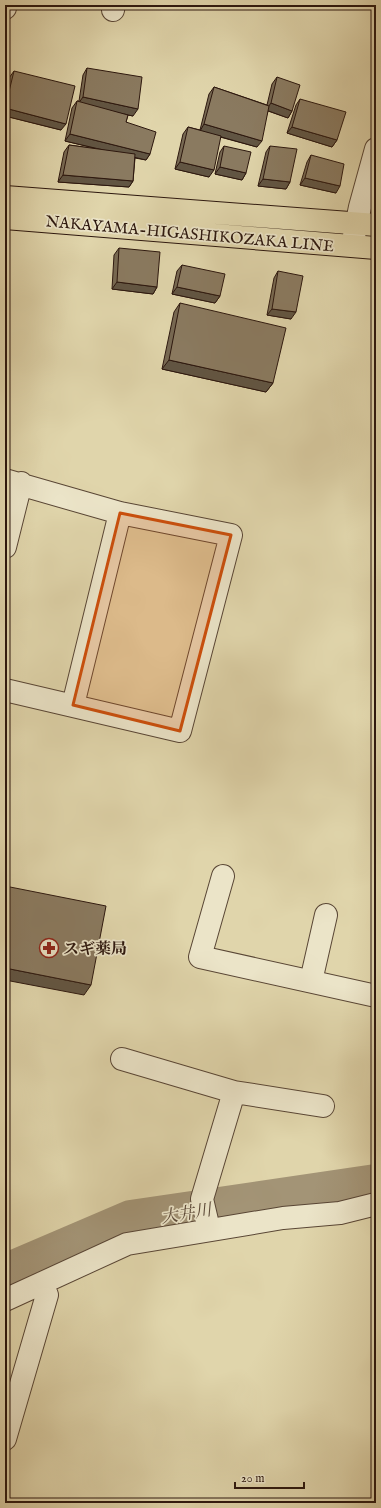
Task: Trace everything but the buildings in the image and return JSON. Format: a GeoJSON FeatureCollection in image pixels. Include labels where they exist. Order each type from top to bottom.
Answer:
{"type":"FeatureCollection","features":[{"type":"Feature","properties":{"kind":"main road","name":"NAKAYAMA-HIGASHIKOZAKA LINE"},"geometry":{"type":"LineString","coordinates":[[5,197],[366,224]]}},
{"type":"Feature","properties":{"kind":"main road","name":"NAKAYAMA-HIGASHIKOZAKA LINE"},"geometry":{"type":"LineString","coordinates":[[5,218],[376,248]]}},
{"type":"Feature","properties":{"kind":"street"},"geometry":{"type":"LineString","coordinates":[[352,246],[366,224],[376,149]]}},
{"type":"Feature","properties":{"kind":"street"},"geometry":{"type":"LineString","coordinates":[[5,547],[13,481],[120,514],[231,535],[180,731],[5,690]]}},
{"type":"Feature","properties":{"kind":"street"},"geometry":{"type":"LineString","coordinates":[[73,705],[120,514]]}},
{"type":"Feature","properties":{"kind":"street"},"geometry":{"type":"LineString","coordinates":[[223,876],[200,956],[376,996]]}},
{"type":"Feature","properties":{"kind":"street"},"geometry":{"type":"LineString","coordinates":[[311,981],[326,915]]}},
{"type":"Feature","properties":{"kind":"street"},"geometry":{"type":"LineString","coordinates":[[122,1059],[234,1092],[323,1106]]}},
{"type":"Feature","properties":{"kind":"street"},"geometry":{"type":"LineString","coordinates":[[209,1229],[202,1200],[234,1092]]}},
{"type":"Feature","properties":{"kind":"street"},"geometry":{"type":"LineString","coordinates":[[5,1300],[127,1244],[209,1229],[283,1218],[340,1213],[376,1204]]}},
{"type":"Feature","properties":{"kind":"street"},"geometry":{"type":"LineString","coordinates":[[5,1439],[47,1295],[42,1283]]}},
{"type":"Feature","properties":{"kind":"highlighted area"},"geometry":{"type":"Polygon","coordinates":[[[120,513],[231,535],[180,731],[73,705],[120,513]]]}},
{"type":"Feature","properties":{"kind":"waterway","name":"大井川"},"geometry":{"type":"LineString","coordinates":[[5,1275],[131,1221],[376,1185]]}},
{"type":"Feature","properties":{"kind":"place","name":"スギ薬局"},"geometry":{"type":"Point","coordinates":[49,948]}}]}
